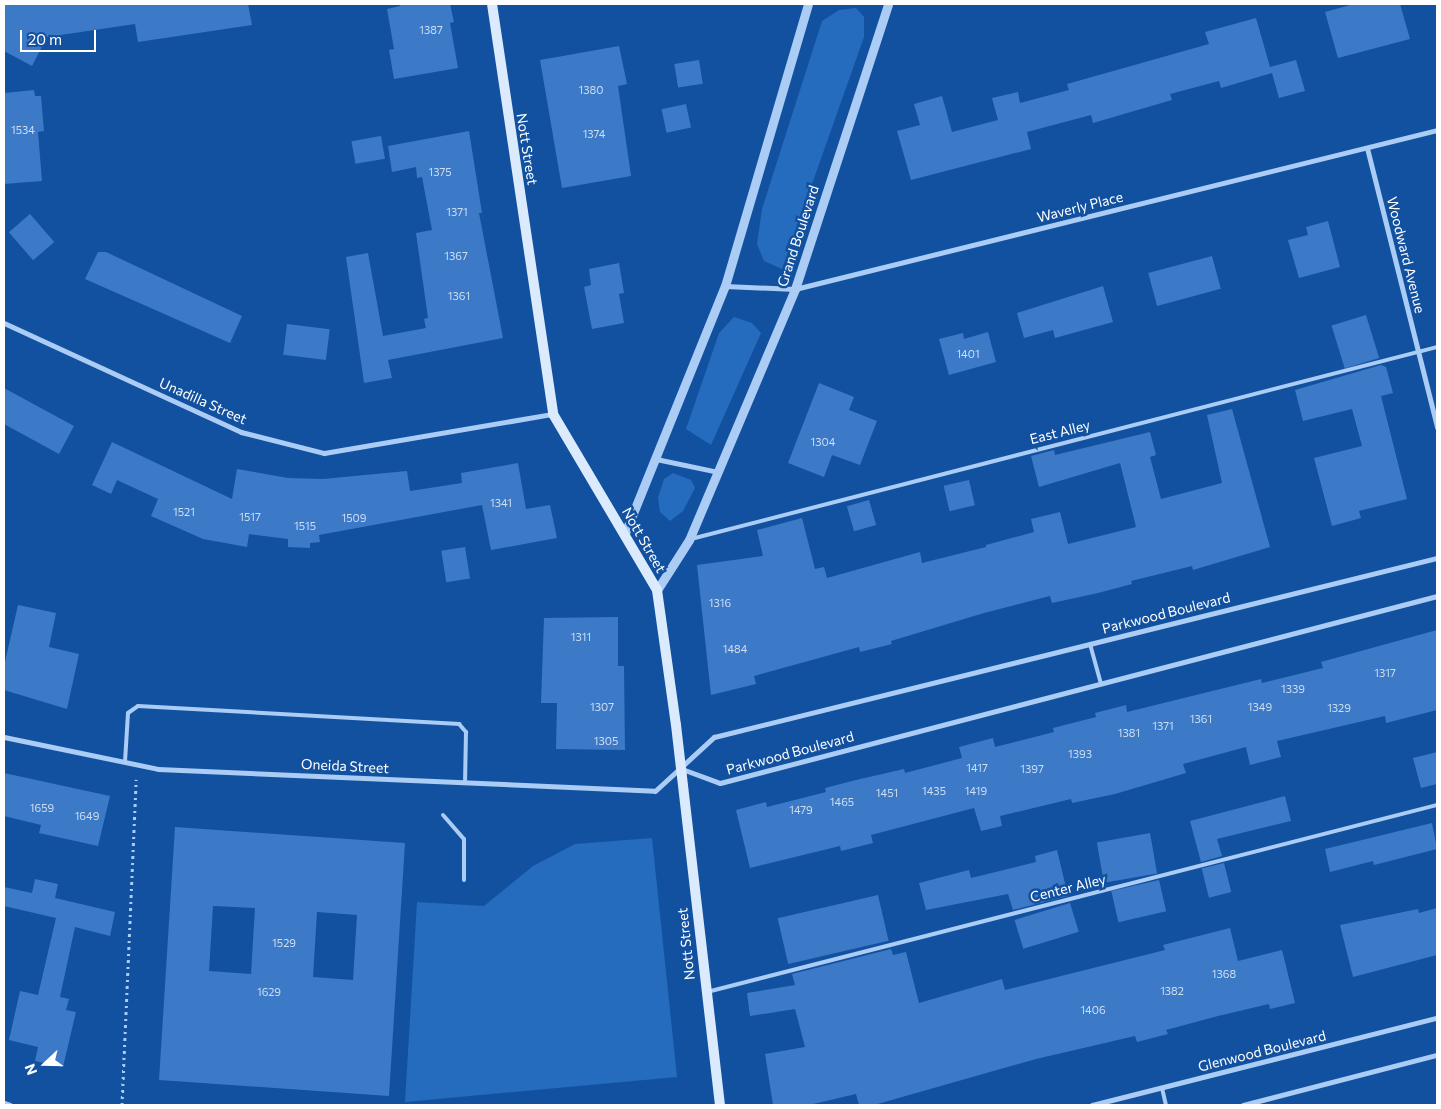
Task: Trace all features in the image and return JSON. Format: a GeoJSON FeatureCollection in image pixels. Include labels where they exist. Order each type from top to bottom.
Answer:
{"type":"FeatureCollection","features":[{"type":"Feature","properties":{"kind":"main road","name":"Nott Street"},"geometry":{"type":"LineString","coordinates":[[492,4],[553,414],[657,590],[682,769],[705,993],[720,1105]]}},
{"type":"Feature","properties":{"kind":"street"},"geometry":{"type":"LineString","coordinates":[[624,533],[726,286],[808,4]]}},
{"type":"Feature","properties":{"kind":"street","name":"Grand Boulevard"},"geometry":{"type":"LineString","coordinates":[[657,590],[689,540],[795,289],[888,4]]}},
{"type":"Feature","properties":{"kind":"street","name":"Waverly Place"},"geometry":{"type":"LineString","coordinates":[[726,286],[795,289],[1437,130]]}},
{"type":"Feature","properties":{"kind":"street","name":"Woodward Avenue"},"geometry":{"type":"LineString","coordinates":[[1367,148],[1437,427]]}},
{"type":"Feature","properties":{"kind":"street","name":"Unadilla Street"},"geometry":{"type":"LineString","coordinates":[[4,323],[241,432],[324,452],[553,414]]}},
{"type":"Feature","properties":{"kind":"street"},"geometry":{"type":"LineString","coordinates":[[656,459],[718,472]]}},
{"type":"Feature","properties":{"kind":"street","name":"Parkwood Boulevard"},"geometry":{"type":"LineString","coordinates":[[1437,558],[714,737],[682,769],[720,783],[1437,596]]}},
{"type":"Feature","properties":{"kind":"street","name":"Oneida Street"},"geometry":{"type":"LineString","coordinates":[[4,737],[158,769],[655,791],[682,769]]}},
{"type":"Feature","properties":{"kind":"street","name":"Glenwood Boulevard"},"geometry":{"type":"LineString","coordinates":[[1092,1105],[1437,1018]]}},
{"type":"Feature","properties":{"kind":"street"},"geometry":{"type":"LineString","coordinates":[[1243,1105],[1437,1055]]}},
{"type":"Feature","properties":{"kind":"street"},"geometry":{"type":"LineString","coordinates":[[4,1103],[10,1105]]}},
{"type":"Feature","properties":{"kind":"lane","name":"East Alley"},"geometry":{"type":"LineString","coordinates":[[689,540],[1437,347]]}},
{"type":"Feature","properties":{"kind":"lane"},"geometry":{"type":"LineString","coordinates":[[1090,644],[1101,684]]}},
{"type":"Feature","properties":{"kind":"lane"},"geometry":{"type":"LineString","coordinates":[[125,762],[128,713],[138,706],[459,724],[466,732],[465,783]]}},
{"type":"Feature","properties":{"kind":"lane","name":"Center Alley"},"geometry":{"type":"LineString","coordinates":[[705,993],[1437,805]]}},
{"type":"Feature","properties":{"kind":"lane"},"geometry":{"type":"LineString","coordinates":[[443,815],[464,839],[464,880]]}},
{"type":"Feature","properties":{"kind":"lane"},"geometry":{"type":"LineString","coordinates":[[1162,1088],[1166,1105]]}},
{"type":"Feature","properties":{"kind":"path"},"geometry":{"type":"LineString","coordinates":[[122,1105],[137,764]]}},
{"type":"Feature","properties":{"kind":"shaded area"},"geometry":{"type":"Polygon","coordinates":[[[856,8],[864,17],[864,37],[782,269],[764,261],[757,244],[762,209],[822,21],[839,10],[856,8]]]}},
{"type":"Feature","properties":{"kind":"shaded area"},"geometry":{"type":"Polygon","coordinates":[[[734,317],[752,323],[761,333],[711,445],[686,429],[719,333],[734,317]]]}},
{"type":"Feature","properties":{"kind":"shaded area"},"geometry":{"type":"Polygon","coordinates":[[[673,473],[691,480],[695,488],[683,511],[670,521],[660,512],[658,498],[664,479],[673,473]]]}},
{"type":"Feature","properties":{"kind":"shaded area"},"geometry":{"type":"Polygon","coordinates":[[[652,838],[677,1077],[405,1102],[417,902],[484,906],[533,866],[575,844],[652,838]]]}},
{"type":"Feature","properties":{"kind":"building"},"geometry":{"type":"Polygon","coordinates":[[[4,4],[248,4],[252,25],[138,42],[135,24],[47,37],[32,66],[4,51],[4,4]]]}},
{"type":"Feature","properties":{"kind":"building"},"geometry":{"type":"Polygon","coordinates":[[[400,4],[450,4],[454,22],[450,23],[458,68],[394,79],[389,50],[394,49],[387,9],[400,6],[400,4]]]}},
{"type":"Feature","properties":{"kind":"building"},"geometry":{"type":"Polygon","coordinates":[[[1354,4],[1400,4],[1410,39],[1338,58],[1325,12],[1354,4]]]}},
{"type":"Feature","properties":{"kind":"building"},"geometry":{"type":"Polygon","coordinates":[[[1256,18],[1270,67],[1296,60],[1305,91],[1279,98],[1272,73],[1221,88],[1219,81],[1170,94],[1172,100],[1093,123],[1091,115],[1027,132],[1031,149],[911,180],[897,131],[920,125],[914,104],[942,96],[952,132],[998,120],[992,98],[1018,92],[1020,103],[1069,90],[1067,84],[1209,44],[1205,32],[1256,18]]]}},
{"type":"Feature","properties":{"kind":"building"},"geometry":{"type":"Polygon","coordinates":[[[619,46],[627,84],[618,86],[631,176],[562,188],[540,60],[619,46]]]}},
{"type":"Feature","properties":{"kind":"building"},"geometry":{"type":"Polygon","coordinates":[[[699,60],[703,84],[678,88],[674,64],[699,60]]]}},
{"type":"Feature","properties":{"kind":"building"},"geometry":{"type":"Polygon","coordinates":[[[34,90],[35,96],[41,96],[44,131],[38,132],[42,181],[4,184],[4,93],[34,90]]]}},
{"type":"Feature","properties":{"kind":"building"},"geometry":{"type":"Polygon","coordinates":[[[686,104],[691,127],[667,133],[662,109],[686,104]]]}},
{"type":"Feature","properties":{"kind":"building"},"geometry":{"type":"Polygon","coordinates":[[[469,131],[482,213],[479,213],[503,338],[388,360],[392,378],[364,383],[346,257],[368,253],[383,336],[426,328],[424,319],[428,318],[416,233],[432,230],[422,177],[417,178],[416,167],[392,172],[388,146],[469,131]]]}},
{"type":"Feature","properties":{"kind":"building"},"geometry":{"type":"Polygon","coordinates":[[[381,136],[385,159],[355,164],[351,141],[381,136]]]}},
{"type":"Feature","properties":{"kind":"building"},"geometry":{"type":"Polygon","coordinates":[[[30,214],[54,242],[33,260],[9,232],[30,214]]]}},
{"type":"Feature","properties":{"kind":"building"},"geometry":{"type":"Polygon","coordinates":[[[1328,221],[1340,267],[1299,278],[1288,240],[1308,235],[1306,227],[1328,221]]]}},
{"type":"Feature","properties":{"kind":"building"},"geometry":{"type":"Polygon","coordinates":[[[98,252],[106,252],[242,316],[230,343],[85,279],[98,252]]]}},
{"type":"Feature","properties":{"kind":"building"},"geometry":{"type":"Polygon","coordinates":[[[1212,256],[1221,289],[1157,306],[1148,273],[1212,256]]]}},
{"type":"Feature","properties":{"kind":"building"},"geometry":{"type":"Polygon","coordinates":[[[619,263],[624,293],[619,294],[624,323],[592,329],[584,287],[591,285],[589,269],[619,263]]]}},
{"type":"Feature","properties":{"kind":"building"},"geometry":{"type":"Polygon","coordinates":[[[1103,286],[1113,322],[1055,338],[1053,330],[1024,338],[1017,313],[1103,286]]]}},
{"type":"Feature","properties":{"kind":"building"},"geometry":{"type":"Polygon","coordinates":[[[1366,315],[1379,358],[1345,369],[1332,326],[1366,315]]]}},
{"type":"Feature","properties":{"kind":"building"},"geometry":{"type":"Polygon","coordinates":[[[287,324],[330,329],[326,360],[283,355],[287,324]]]}},
{"type":"Feature","properties":{"kind":"building"},"geometry":{"type":"Polygon","coordinates":[[[988,332],[996,362],[949,375],[939,339],[963,333],[964,339],[988,332]]]}},
{"type":"Feature","properties":{"kind":"building"},"geometry":{"type":"Polygon","coordinates":[[[1381,365],[1386,367],[1393,393],[1381,396],[1407,499],[1359,511],[1361,518],[1332,526],[1314,458],[1362,446],[1352,409],[1303,421],[1295,390],[1381,365]]]}},
{"type":"Feature","properties":{"kind":"building"},"geometry":{"type":"Polygon","coordinates":[[[819,383],[854,397],[849,410],[877,421],[860,465],[832,455],[824,477],[788,463],[819,383]]]}},
{"type":"Feature","properties":{"kind":"building"},"geometry":{"type":"Polygon","coordinates":[[[4,388],[74,426],[59,454],[4,424],[4,388]]]}},
{"type":"Feature","properties":{"kind":"building"},"geometry":{"type":"Polygon","coordinates":[[[1232,409],[1270,547],[1193,570],[1192,566],[1131,581],[1132,584],[1098,593],[1052,603],[1050,596],[984,613],[891,641],[892,644],[860,652],[859,647],[754,676],[756,684],[711,695],[697,565],[763,556],[757,530],[802,518],[815,569],[824,567],[827,578],[920,552],[922,563],[986,547],[986,545],[1034,532],[1031,519],[1060,512],[1068,544],[1136,527],[1120,463],[1039,487],[1031,456],[1054,450],[1055,455],[1150,432],[1156,455],[1150,457],[1161,499],[1222,483],[1207,415],[1232,409]]]}},
{"type":"Feature","properties":{"kind":"building"},"geometry":{"type":"Polygon","coordinates":[[[112,442],[232,499],[237,469],[288,478],[323,479],[407,471],[410,491],[462,483],[461,473],[518,463],[526,509],[550,505],[557,538],[491,550],[482,505],[319,535],[320,542],[310,543],[310,548],[288,547],[288,539],[249,534],[247,547],[203,539],[151,516],[158,499],[117,480],[111,494],[92,485],[112,442]]]}},
{"type":"Feature","properties":{"kind":"building"},"geometry":{"type":"Polygon","coordinates":[[[969,480],[975,505],[950,511],[944,486],[969,480]]]}},
{"type":"Feature","properties":{"kind":"building"},"geometry":{"type":"Polygon","coordinates":[[[869,500],[876,525],[854,531],[847,506],[869,500]]]}},
{"type":"Feature","properties":{"kind":"building"},"geometry":{"type":"Polygon","coordinates":[[[465,547],[470,579],[446,582],[441,551],[465,547]]]}},
{"type":"Feature","properties":{"kind":"building"},"geometry":{"type":"Polygon","coordinates":[[[18,605],[56,613],[49,647],[79,654],[67,709],[4,690],[4,666],[18,605]]]}},
{"type":"Feature","properties":{"kind":"building"},"geometry":{"type":"Polygon","coordinates":[[[618,617],[618,666],[624,666],[625,750],[556,749],[557,703],[541,703],[544,618],[618,617]]]}},
{"type":"Feature","properties":{"kind":"building"},"geometry":{"type":"Polygon","coordinates":[[[1437,630],[1437,710],[1386,723],[1385,716],[1277,741],[1281,757],[1250,765],[1246,747],[1183,764],[1186,773],[1115,794],[1072,803],[1071,799],[1000,816],[1002,826],[981,831],[974,808],[871,835],[873,843],[841,851],[840,846],[750,868],[736,810],[766,802],[767,807],[826,792],[825,788],[856,780],[904,769],[905,773],[962,758],[959,747],[993,738],[995,747],[1054,732],[1053,728],[1096,717],[1095,713],[1126,705],[1127,712],[1261,679],[1262,683],[1323,668],[1321,662],[1437,630]]]}},
{"type":"Feature","properties":{"kind":"building"},"geometry":{"type":"Polygon","coordinates":[[[1437,752],[1437,784],[1421,788],[1413,758],[1437,752]]]}},
{"type":"Feature","properties":{"kind":"building"},"geometry":{"type":"Polygon","coordinates":[[[4,773],[110,796],[98,846],[39,833],[41,825],[4,816],[4,773]]]}},
{"type":"Feature","properties":{"kind":"building"},"geometry":{"type":"Polygon","coordinates":[[[1285,796],[1291,821],[1217,839],[1222,856],[1201,862],[1190,821],[1285,796]]]}},
{"type":"Feature","properties":{"kind":"building"},"geometry":{"type":"Polygon","coordinates":[[[1432,823],[1437,849],[1374,865],[1373,861],[1330,872],[1325,849],[1432,823]]]}},
{"type":"Feature","properties":{"kind":"building"},"geometry":{"type":"Polygon","coordinates":[[[175,827],[405,843],[389,1096],[159,1080],[175,827]],[[213,906],[209,971],[251,974],[255,908],[213,906]],[[317,912],[313,977],[353,980],[357,915],[317,912]]]}},
{"type":"Feature","properties":{"kind":"building"},"geometry":{"type":"Polygon","coordinates":[[[1150,833],[1157,873],[1104,883],[1097,842],[1150,833]]]}},
{"type":"Feature","properties":{"kind":"building"},"geometry":{"type":"Polygon","coordinates":[[[1057,850],[1068,896],[1013,910],[1008,894],[926,910],[919,883],[969,870],[971,878],[1036,862],[1035,856],[1057,850]]]}},
{"type":"Feature","properties":{"kind":"building"},"geometry":{"type":"Polygon","coordinates":[[[1224,863],[1231,892],[1209,898],[1202,869],[1224,863]]]}},
{"type":"Feature","properties":{"kind":"building"},"geometry":{"type":"Polygon","coordinates":[[[35,879],[58,884],[55,898],[115,912],[110,936],[75,927],[60,997],[69,999],[66,1010],[76,1012],[63,1067],[35,1061],[38,1047],[9,1040],[20,991],[38,995],[56,918],[4,906],[4,887],[32,893],[35,879]]]}},
{"type":"Feature","properties":{"kind":"building"},"geometry":{"type":"Polygon","coordinates":[[[1159,880],[1166,911],[1118,922],[1111,891],[1159,880]]]}},
{"type":"Feature","properties":{"kind":"building"},"geometry":{"type":"Polygon","coordinates":[[[878,895],[889,941],[788,964],[778,918],[878,895]]]}},
{"type":"Feature","properties":{"kind":"building"},"geometry":{"type":"Polygon","coordinates":[[[1070,903],[1079,932],[1023,949],[1015,920],[1070,903]]]}},
{"type":"Feature","properties":{"kind":"building"},"geometry":{"type":"Polygon","coordinates":[[[1437,908],[1437,955],[1353,977],[1340,925],[1418,909],[1419,913],[1437,908]]]}},
{"type":"Feature","properties":{"kind":"building"},"geometry":{"type":"Polygon","coordinates":[[[1230,928],[1238,961],[1282,950],[1295,1003],[1270,1009],[1269,1004],[1218,1016],[1166,1030],[1168,1034],[1137,1042],[1135,1036],[1036,1059],[874,1105],[859,1105],[856,1094],[809,1105],[773,1105],[765,1054],[805,1047],[795,1009],[750,1016],[747,993],[795,985],[792,974],[891,949],[893,955],[906,952],[919,1003],[1002,979],[1005,990],[1165,950],[1163,945],[1230,928]]]}}]}
